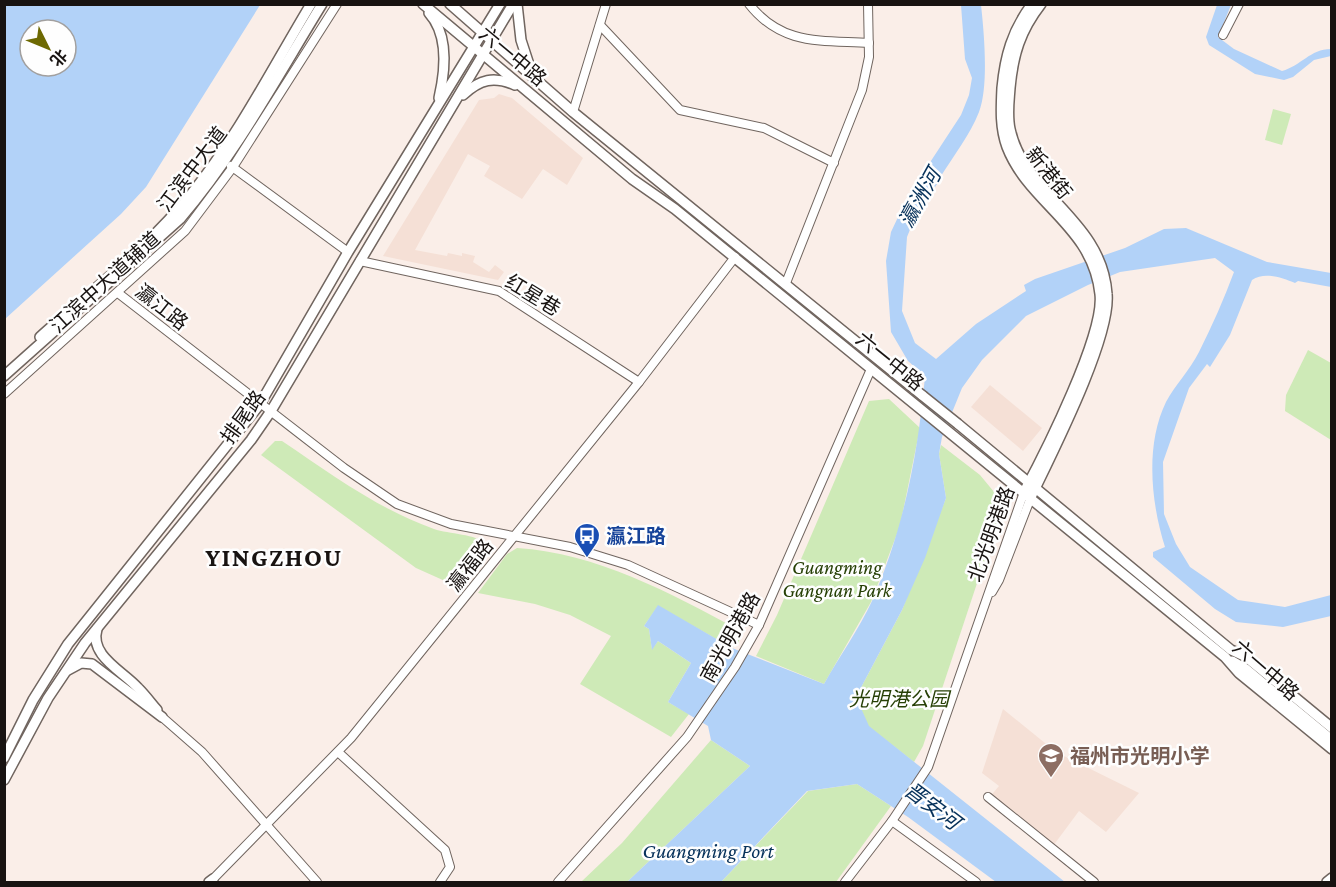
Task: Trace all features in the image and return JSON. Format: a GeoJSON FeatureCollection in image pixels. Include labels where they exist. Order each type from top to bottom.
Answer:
{"type":"FeatureCollection","features":[{"type":"Feature","properties":{"kind":"main road","name":"江滨中大道"},"geometry":{"type":"LineString","coordinates":[[4,368],[162,226],[225,162],[311,4]]}},
{"type":"Feature","properties":{"kind":"main road","name":"江滨中大道"},"geometry":{"type":"LineString","coordinates":[[4,376],[180,219],[225,162],[322,4]]}},
{"type":"Feature","properties":{"kind":"main road","name":"六一中路"},"geometry":{"type":"LineString","coordinates":[[423,4],[632,178],[675,208],[955,437],[1029,490]]}},
{"type":"Feature","properties":{"kind":"main road"},"geometry":{"type":"LineString","coordinates":[[423,4],[433,17],[443,49],[444,69],[437,105]]}},
{"type":"Feature","properties":{"kind":"main road","name":"六一中路"},"geometry":{"type":"LineString","coordinates":[[450,4],[534,80],[958,424],[1029,490],[1228,653],[1239,673],[1332,749]]}},
{"type":"Feature","properties":{"kind":"main road","name":"排尾路"},"geometry":{"type":"LineString","coordinates":[[4,758],[7,745],[73,637],[260,404],[348,252],[500,4]]}},
{"type":"Feature","properties":{"kind":"main road"},"geometry":{"type":"LineString","coordinates":[[515,4],[520,40],[534,80]]}},
{"type":"Feature","properties":{"kind":"main road","name":"排尾路"},"geometry":{"type":"LineString","coordinates":[[4,780],[48,698],[97,628],[244,449],[271,411],[482,55],[515,4]]}},
{"type":"Feature","properties":{"kind":"main road","name":"新港街"},"geometry":{"type":"LineString","coordinates":[[1032,4],[1018,24],[1007,53],[1001,108],[1003,131],[1008,149],[1019,168],[1093,253]]}},
{"type":"Feature","properties":{"kind":"main road","name":"新港街"},"geometry":{"type":"LineString","coordinates":[[1041,4],[1021,35],[1013,59],[1008,107],[1010,130],[1024,163],[1078,224],[1093,253]]}},
{"type":"Feature","properties":{"kind":"main road"},"geometry":{"type":"LineString","coordinates":[[448,112],[463,94],[480,81],[499,80],[524,89]]}},
{"type":"Feature","properties":{"kind":"main road"},"geometry":{"type":"LineString","coordinates":[[1029,490],[1100,339],[1106,317],[1104,293],[1093,253]]}},
{"type":"Feature","properties":{"kind":"main road"},"geometry":{"type":"LineString","coordinates":[[97,628],[95,639],[98,647],[139,688],[162,717]]}},
{"type":"Feature","properties":{"kind":"main road","name":"六一中路"},"geometry":{"type":"LineString","coordinates":[[1228,653],[1246,657],[1332,728]]}},
{"type":"Feature","properties":{"kind":"main road"},"geometry":{"type":"LineString","coordinates":[[1228,653],[1332,740]]}},
{"type":"Feature","properties":{"kind":"main road"},"geometry":{"type":"LineString","coordinates":[[66,671],[76,664],[88,663],[162,717]]}},
{"type":"Feature","properties":{"kind":"main road"},"geometry":{"type":"LineString","coordinates":[[110,677],[110,668],[118,669]]}},
{"type":"Feature","properties":{"kind":"main road"},"geometry":{"type":"LineString","coordinates":[[1328,882],[1332,878]]}},
{"type":"Feature","properties":{"kind":"street","name":"江滨中大道辅道"},"geometry":{"type":"LineString","coordinates":[[4,394],[185,231],[225,162],[337,4]]}},
{"type":"Feature","properties":{"kind":"street"},"geometry":{"type":"LineString","coordinates":[[573,112],[606,4]]}},
{"type":"Feature","properties":{"kind":"street"},"geometry":{"type":"LineString","coordinates":[[749,4],[771,26],[791,37],[869,43]]}},
{"type":"Feature","properties":{"kind":"street"},"geometry":{"type":"LineString","coordinates":[[786,283],[862,90],[868,65],[868,4]]}},
{"type":"Feature","properties":{"kind":"street"},"geometry":{"type":"LineString","coordinates":[[1223,35],[1239,4]]}},
{"type":"Feature","properties":{"kind":"street"},"geometry":{"type":"LineString","coordinates":[[600,25],[680,110],[764,128],[834,163]]}},
{"type":"Feature","properties":{"kind":"street"},"geometry":{"type":"LineString","coordinates":[[225,162],[348,252]]}},
{"type":"Feature","properties":{"kind":"street","name":"瀛福路"},"geometry":{"type":"LineString","coordinates":[[211,881],[338,752],[639,382],[735,257]]}},
{"type":"Feature","properties":{"kind":"street","name":"红星巷"},"geometry":{"type":"LineString","coordinates":[[360,261],[503,293],[639,382]]}},
{"type":"Feature","properties":{"kind":"street","name":"瀛江路"},"geometry":{"type":"LineString","coordinates":[[118,293],[372,489],[397,504],[451,524],[570,547],[628,565],[759,625]]}},
{"type":"Feature","properties":{"kind":"street","name":"南光明港路"},"geometry":{"type":"LineString","coordinates":[[558,882],[693,729],[726,681],[759,625],[871,369]]}},
{"type":"Feature","properties":{"kind":"street","name":"北光明港路"},"geometry":{"type":"LineString","coordinates":[[845,882],[892,822],[928,767],[988,598],[999,580],[1029,490]]}},
{"type":"Feature","properties":{"kind":"street"},"geometry":{"type":"LineString","coordinates":[[162,717],[202,752],[317,882]]}},
{"type":"Feature","properties":{"kind":"street"},"geometry":{"type":"LineString","coordinates":[[338,752],[445,850],[450,867],[440,882]]}},
{"type":"Feature","properties":{"kind":"street"},"geometry":{"type":"LineString","coordinates":[[988,797],[1094,882]]}},
{"type":"Feature","properties":{"kind":"street"},"geometry":{"type":"LineString","coordinates":[[892,822],[976,882]]}},
{"type":"Feature","properties":{"kind":"shaded area"},"geometry":{"type":"Polygon","coordinates":[[[499,94],[512,98],[583,158],[567,185],[543,169],[522,199],[484,176],[490,166],[468,154],[415,250],[447,256],[448,253],[462,256],[462,253],[475,256],[473,262],[489,272],[495,265],[504,272],[498,280],[383,256],[479,100],[494,98],[499,94]]]}},
{"type":"Feature","properties":{"kind":"shaded area"},"geometry":{"type":"Polygon","coordinates":[[[990,385],[1042,428],[1023,451],[971,407],[990,385]]]}},
{"type":"Feature","properties":{"kind":"shaded area","name":"福州市光明小学"},"geometry":{"type":"Polygon","coordinates":[[[1003,709],[1056,752],[1139,793],[1106,832],[1079,811],[1053,846],[988,799],[999,786],[982,773],[1003,709]]]}},
{"type":"Feature","properties":{"kind":"green space"},"geometry":{"type":"Polygon","coordinates":[[[1273,109],[1291,114],[1282,145],[1265,140],[1273,109]]]}},
{"type":"Feature","properties":{"kind":"green space"},"geometry":{"type":"Polygon","coordinates":[[[1308,350],[1331,363],[1331,440],[1285,411],[1286,395],[1308,350]]]}},
{"type":"Feature","properties":{"kind":"green space","name":"Guangming Gangnan Park"},"geometry":{"type":"Polygon","coordinates":[[[889,399],[920,428],[900,526],[871,602],[824,684],[756,656],[777,615],[869,401],[889,399]]]}},
{"type":"Feature","properties":{"kind":"green space"},"geometry":{"type":"Polygon","coordinates":[[[275,441],[282,441],[374,501],[434,529],[476,538],[487,544],[486,550],[461,581],[445,581],[416,568],[261,455],[275,441]]]}},
{"type":"Feature","properties":{"kind":"green space","name":"光明港公园"},"geometry":{"type":"Polygon","coordinates":[[[941,445],[980,475],[999,498],[997,523],[923,746],[914,762],[868,726],[856,697],[902,610],[946,498],[939,454],[941,445]]]}},
{"type":"Feature","properties":{"kind":"green space"},"geometry":{"type":"Polygon","coordinates":[[[517,548],[547,551],[604,566],[660,589],[739,630],[739,642],[732,648],[658,606],[644,626],[649,629],[652,649],[658,641],[691,663],[668,702],[689,714],[671,737],[580,684],[611,636],[570,615],[535,604],[478,593],[507,554],[517,548]]]}},
{"type":"Feature","properties":{"kind":"green space"},"geometry":{"type":"Polygon","coordinates":[[[711,740],[750,766],[627,882],[581,882],[622,843],[711,740]]]}},
{"type":"Feature","properties":{"kind":"green space"},"geometry":{"type":"Polygon","coordinates":[[[857,784],[891,806],[836,882],[721,882],[808,791],[857,784]]]}},
{"type":"Feature","properties":{"kind":"water"},"geometry":{"type":"Polygon","coordinates":[[[5,4],[260,5],[146,187],[121,214],[5,319],[5,4]]]}},
{"type":"Feature","properties":{"kind":"water"},"geometry":{"type":"Polygon","coordinates":[[[961,5],[981,5],[985,59],[984,88],[979,112],[971,129],[941,176],[937,176],[934,182],[937,184],[913,222],[907,237],[902,311],[915,343],[936,359],[976,324],[1026,291],[1024,285],[1035,279],[1125,248],[1164,229],[1186,228],[1267,262],[1331,273],[1331,287],[1298,281],[1295,283],[1268,276],[1252,280],[1230,335],[1210,367],[1207,364],[1189,388],[1163,462],[1164,514],[1176,544],[1190,567],[1238,600],[1285,607],[1331,595],[1331,616],[1283,627],[1236,622],[1215,609],[1153,557],[1153,552],[1165,547],[1156,512],[1152,474],[1159,419],[1166,402],[1199,352],[1234,272],[1215,258],[1120,272],[1026,316],[982,360],[962,388],[942,437],[939,454],[946,498],[925,558],[902,610],[856,697],[869,726],[1065,882],[996,882],[908,817],[857,784],[807,791],[721,882],[627,882],[750,766],[711,740],[708,726],[668,702],[691,663],[658,641],[652,650],[649,629],[644,626],[658,605],[732,648],[824,684],[867,611],[883,574],[901,518],[914,462],[925,376],[908,361],[891,332],[886,261],[891,232],[908,196],[961,115],[969,95],[972,78],[965,59],[961,5]]]}},
{"type":"Feature","properties":{"kind":"water"},"geometry":{"type":"Polygon","coordinates":[[[1217,5],[1231,5],[1218,37],[1234,49],[1282,71],[1317,52],[1331,49],[1331,56],[1314,60],[1293,77],[1284,80],[1255,74],[1209,45],[1206,37],[1217,5]]]}},
{"type":"Feature","properties":{"kind":"place","name":"瀛江路"},"geometry":{"type":"Point","coordinates":[587,559]}},
{"type":"Feature","properties":{"kind":"place","name":"福州市光明小学"},"geometry":{"type":"Point","coordinates":[1051,779]}},
{"type":"Feature","properties":{"kind":"district","name":"YINGZHOU"},"geometry":{"type":"Point","coordinates":[274,557]}},
{"type":"Feature","properties":{"kind":"water label","name":"瀛洲河"},"geometry":{"type":"Point","coordinates":[920,198]}},
{"type":"Feature","properties":{"kind":"water label","name":"晋安河"},"geometry":{"type":"Point","coordinates":[932,806]}},
{"type":"Feature","properties":{"kind":"water label","name":"Guangming Port"},"geometry":{"type":"Point","coordinates":[708,851]}}]}
